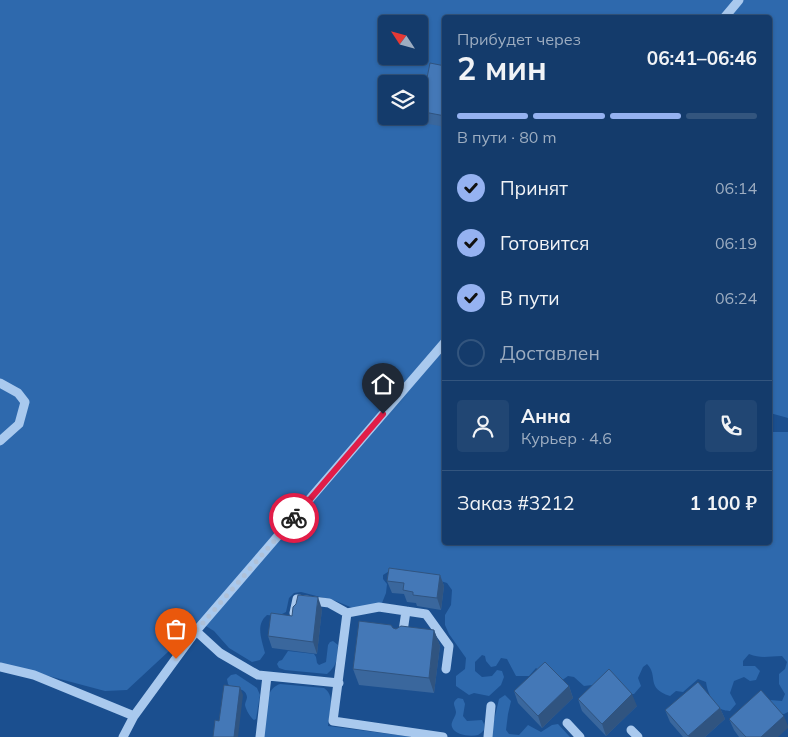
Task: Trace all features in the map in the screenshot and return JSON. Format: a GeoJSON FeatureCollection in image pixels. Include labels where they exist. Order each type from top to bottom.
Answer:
{"type":"FeatureCollection","features":[{"type":"Feature","properties":{"kind":"street"},"geometry":{"type":"LineString","coordinates":[[726,15],[739,0]]}},
{"type":"Feature","properties":{"kind":"street"},"geometry":{"type":"LineString","coordinates":[[123,737],[134,716],[196,631],[442,345]]}},
{"type":"Feature","properties":{"kind":"street"},"geometry":{"type":"LineString","coordinates":[[0,383],[18,393],[24,402],[20,424],[0,441]]}},
{"type":"Feature","properties":{"kind":"street"},"geometry":{"type":"LineString","coordinates":[[294,614],[297,599],[328,603],[347,613],[379,607],[426,614],[449,646],[446,668]]}},
{"type":"Feature","properties":{"kind":"street"},"geometry":{"type":"LineString","coordinates":[[402,638],[406,611]]}},
{"type":"Feature","properties":{"kind":"street"},"geometry":{"type":"LineString","coordinates":[[347,613],[333,721],[443,737]]}},
{"type":"Feature","properties":{"kind":"street"},"geometry":{"type":"LineString","coordinates":[[196,631],[220,653],[258,675],[339,683]]}},
{"type":"Feature","properties":{"kind":"street"},"geometry":{"type":"LineString","coordinates":[[0,667],[34,675],[134,716]]}},
{"type":"Feature","properties":{"kind":"street"},"geometry":{"type":"LineString","coordinates":[[260,737],[267,676]]}},
{"type":"Feature","properties":{"kind":"street"},"geometry":{"type":"LineString","coordinates":[[488,737],[491,706]]}},
{"type":"Feature","properties":{"kind":"street"},"geometry":{"type":"LineString","coordinates":[[567,723],[580,737]]}},
{"type":"Feature","properties":{"kind":"street"},"geometry":{"type":"LineString","coordinates":[[632,730],[638,737]]}},
{"type":"Feature","properties":{"kind":"shaded area"},"geometry":{"type":"Polygon","coordinates":[[[0,0],[788,0],[788,418],[772,414],[772,15],[442,15],[442,545],[772,545],[772,432],[788,432],[788,712],[778,714],[770,700],[782,701],[785,694],[779,684],[779,674],[785,669],[787,662],[782,656],[761,657],[749,654],[743,661],[743,666],[755,666],[760,671],[756,680],[750,681],[744,677],[734,681],[730,693],[736,704],[730,711],[723,710],[715,704],[706,682],[698,679],[683,692],[676,691],[670,696],[662,693],[655,686],[652,673],[647,664],[643,667],[638,678],[641,686],[634,694],[630,694],[600,684],[584,686],[574,677],[568,676],[561,681],[544,674],[536,668],[529,676],[516,676],[507,659],[501,658],[496,666],[491,667],[486,661],[485,656],[482,655],[475,662],[475,671],[482,677],[492,676],[497,670],[502,671],[504,677],[501,685],[489,696],[474,693],[469,695],[456,686],[456,676],[465,669],[466,658],[445,625],[445,615],[451,605],[452,590],[447,583],[405,570],[391,570],[383,575],[383,579],[387,584],[382,603],[355,609],[336,601],[301,592],[294,593],[289,598],[286,612],[278,616],[267,615],[263,619],[260,633],[265,653],[260,660],[252,662],[229,648],[214,631],[201,623],[127,690],[105,691],[0,663],[0,0]]]}},
{"type":"Feature","properties":{"kind":"shaded area"},"geometry":{"type":"Polygon","coordinates":[[[333,641],[338,645],[337,658],[333,668],[327,674],[285,670],[279,668],[277,664],[288,651],[314,654],[319,665],[326,662],[328,645],[333,641]]]}},
{"type":"Feature","properties":{"kind":"shaded area"},"geometry":{"type":"Polygon","coordinates":[[[236,674],[257,688],[260,695],[256,719],[254,720],[246,707],[247,697],[244,691],[240,689],[234,690],[228,684],[227,679],[231,675],[236,674]]]}},
{"type":"Feature","properties":{"kind":"shaded area"},"geometry":{"type":"Polygon","coordinates":[[[280,684],[324,688],[328,691],[331,700],[328,726],[413,737],[263,737],[268,696],[273,688],[280,684]]]}},
{"type":"Feature","properties":{"kind":"shaded area"},"geometry":{"type":"Polygon","coordinates":[[[505,695],[511,701],[506,730],[509,734],[519,735],[528,725],[541,732],[552,725],[558,724],[570,737],[492,737],[491,733],[499,699],[505,695]]]}},
{"type":"Feature","properties":{"kind":"shaded area"},"geometry":{"type":"Polygon","coordinates":[[[458,698],[463,699],[465,704],[463,716],[467,721],[482,720],[484,730],[478,735],[463,735],[456,732],[452,727],[456,712],[454,703],[458,698]]]}},
{"type":"Feature","properties":{"kind":"building"},"geometry":{"type":"Polygon","coordinates":[[[430,63],[442,65],[442,115],[428,113],[428,75],[430,63]]]}},
{"type":"Feature","properties":{"kind":"building"},"geometry":{"type":"Polygon","coordinates":[[[389,568],[440,575],[437,598],[413,595],[413,592],[403,590],[404,583],[387,581],[389,568]]]}},
{"type":"Feature","properties":{"kind":"building"},"geometry":{"type":"Polygon","coordinates":[[[298,595],[318,597],[313,642],[268,636],[271,613],[292,616],[293,607],[296,604],[298,595]]]}},
{"type":"Feature","properties":{"kind":"building"},"geometry":{"type":"Polygon","coordinates":[[[359,621],[391,625],[396,629],[401,626],[434,630],[429,678],[353,669],[359,621]]]}},
{"type":"Feature","properties":{"kind":"building"},"geometry":{"type":"Polygon","coordinates":[[[545,662],[569,686],[538,716],[514,691],[545,662]]]}},
{"type":"Feature","properties":{"kind":"building"},"geometry":{"type":"Polygon","coordinates":[[[609,669],[632,694],[602,724],[578,699],[609,669]]]}},
{"type":"Feature","properties":{"kind":"building"},"geometry":{"type":"Polygon","coordinates":[[[698,682],[720,708],[688,736],[665,710],[698,682]]]}},
{"type":"Feature","properties":{"kind":"building"},"geometry":{"type":"Polygon","coordinates":[[[224,685],[240,687],[234,737],[213,737],[215,720],[219,721],[224,685]]]}},
{"type":"Feature","properties":{"kind":"building"},"geometry":{"type":"Polygon","coordinates":[[[761,690],[784,716],[761,737],[746,737],[729,719],[761,690]]]}},
{"type":"Feature","properties":{"kind":"way so far"},"geometry":{"type":"LineString","coordinates":[[176,659],[196,631],[294,518]]}},
{"type":"Feature","properties":{"kind":"route"},"geometry":{"type":"LineString","coordinates":[[294,518],[383,414]]}}]}
